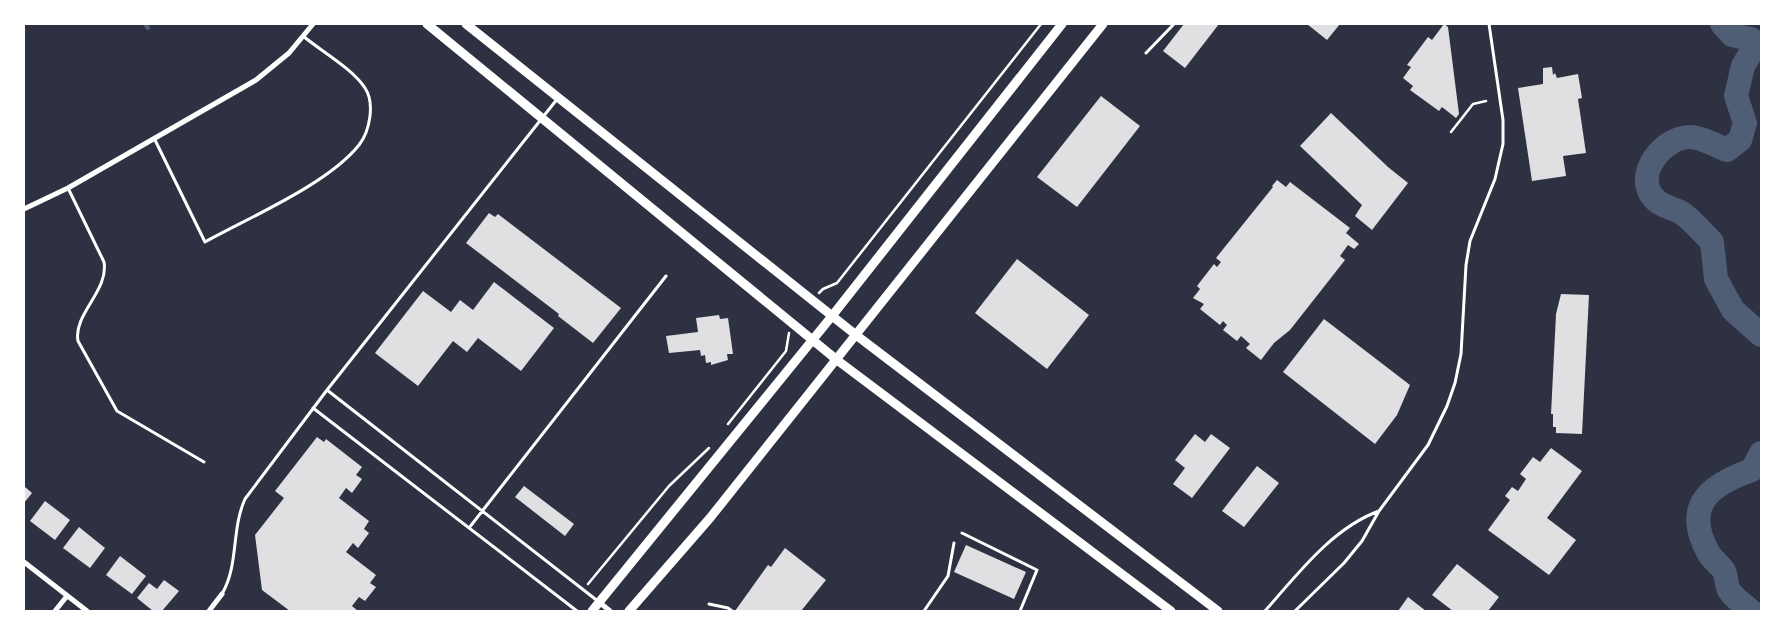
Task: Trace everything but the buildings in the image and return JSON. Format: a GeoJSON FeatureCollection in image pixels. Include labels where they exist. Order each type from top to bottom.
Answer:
{"type":"FeatureCollection","features":[{"type":"Feature","properties":{"kind":"main road"},"geometry":{"type":"LineString","coordinates":[[427,24],[836,360],[1171,611]]}},
{"type":"Feature","properties":{"kind":"main road"},"geometry":{"type":"LineString","coordinates":[[466,24],[856,335],[1218,611]]}},
{"type":"Feature","properties":{"kind":"main road"},"geometry":{"type":"LineString","coordinates":[[592,611],[813,340],[1062,24]]}},
{"type":"Feature","properties":{"kind":"main road"},"geometry":{"type":"LineString","coordinates":[[629,611],[710,518],[1103,24]]}},
{"type":"Feature","properties":{"kind":"street"},"geometry":{"type":"LineString","coordinates":[[24,208],[68,188],[155,140],[256,80],[273,68],[313,24]]}},
{"type":"Feature","properties":{"kind":"street"},"geometry":{"type":"LineString","coordinates":[[24,562],[86,611]]}},
{"type":"Feature","properties":{"kind":"street"},"geometry":{"type":"LineString","coordinates":[[209,611],[222,594]]}},
{"type":"Feature","properties":{"kind":"street"},"geometry":{"type":"LineString","coordinates":[[55,611],[67,596]]}},
{"type":"Feature","properties":{"kind":"street"},"geometry":{"type":"LineString","coordinates":[[599,602],[610,611]]}},
{"type":"Feature","properties":{"kind":"lane"},"geometry":{"type":"LineString","coordinates":[[1146,53],[1174,24]]}},
{"type":"Feature","properties":{"kind":"lane"},"geometry":{"type":"LineString","coordinates":[[1295,611],[1344,563],[1362,541],[1379,511],[1428,445],[1441,421],[1455,383],[1461,354],[1463,294],[1469,249],[1477,219],[1495,179],[1503,144],[1503,120],[1489,24]]}},
{"type":"Feature","properties":{"kind":"lane"},"geometry":{"type":"LineString","coordinates":[[155,140],[205,242],[318,180],[359,146],[366,134],[370,118],[370,102],[366,89],[358,79],[303,36]]}},
{"type":"Feature","properties":{"kind":"lane"},"geometry":{"type":"LineString","coordinates":[[222,594],[232,570],[238,514],[244,499],[327,390],[558,98]]}},
{"type":"Feature","properties":{"kind":"lane"},"geometry":{"type":"LineString","coordinates":[[68,188],[104,262],[106,270],[104,280],[78,329],[78,341],[118,411],[204,462]]}},
{"type":"Feature","properties":{"kind":"lane"},"geometry":{"type":"LineString","coordinates":[[469,528],[666,276]]}},
{"type":"Feature","properties":{"kind":"lane"},"geometry":{"type":"LineString","coordinates":[[327,390],[599,602]]}},
{"type":"Feature","properties":{"kind":"lane"},"geometry":{"type":"LineString","coordinates":[[313,408],[577,611]]}},
{"type":"Feature","properties":{"kind":"lane"},"geometry":{"type":"LineString","coordinates":[[1265,611],[1300,572],[1342,532],[1354,522],[1379,511]]}},
{"type":"Feature","properties":{"kind":"lane"},"geometry":{"type":"LineString","coordinates":[[962,533],[1037,570],[1020,610]]}},
{"type":"Feature","properties":{"kind":"lane"},"geometry":{"type":"LineString","coordinates":[[924,611],[948,576],[954,544]]}},
{"type":"Feature","properties":{"kind":"lane"},"geometry":{"type":"LineString","coordinates":[[709,604],[728,608],[732,611]]}},
{"type":"Feature","properties":{"kind":"path"},"geometry":{"type":"LineString","coordinates":[[814,301],[823,289],[837,283],[1041,24]]}},
{"type":"Feature","properties":{"kind":"path"},"geometry":{"type":"LineString","coordinates":[[1451,132],[1473,104],[1486,101]]}},
{"type":"Feature","properties":{"kind":"path"},"geometry":{"type":"LineString","coordinates":[[725,428],[786,351],[787,336],[795,326]]}},
{"type":"Feature","properties":{"kind":"path"},"geometry":{"type":"LineString","coordinates":[[584,590],[595,574],[669,486],[714,442]]}},
{"type":"Feature","properties":{"kind":"waterway"},"geometry":{"type":"LineString","coordinates":[[145,24],[148,28]]}},
{"type":"Feature","properties":{"kind":"waterway"},"geometry":{"type":"LineString","coordinates":[[1722,24],[1732,35],[1751,39],[1752,51],[1743,66],[1736,96],[1745,123],[1740,140],[1727,150],[1694,137],[1680,139],[1671,143],[1662,149],[1650,167],[1647,177],[1648,187],[1655,200],[1682,213],[1712,242],[1716,279],[1733,310],[1761,335]]}},
{"type":"Feature","properties":{"kind":"waterway"},"geometry":{"type":"LineString","coordinates":[[1751,611],[1736,599],[1729,590],[1724,571],[1709,554],[1701,537],[1698,523],[1699,510],[1704,500],[1712,491],[1723,483],[1752,470],[1761,453]]}}]}
